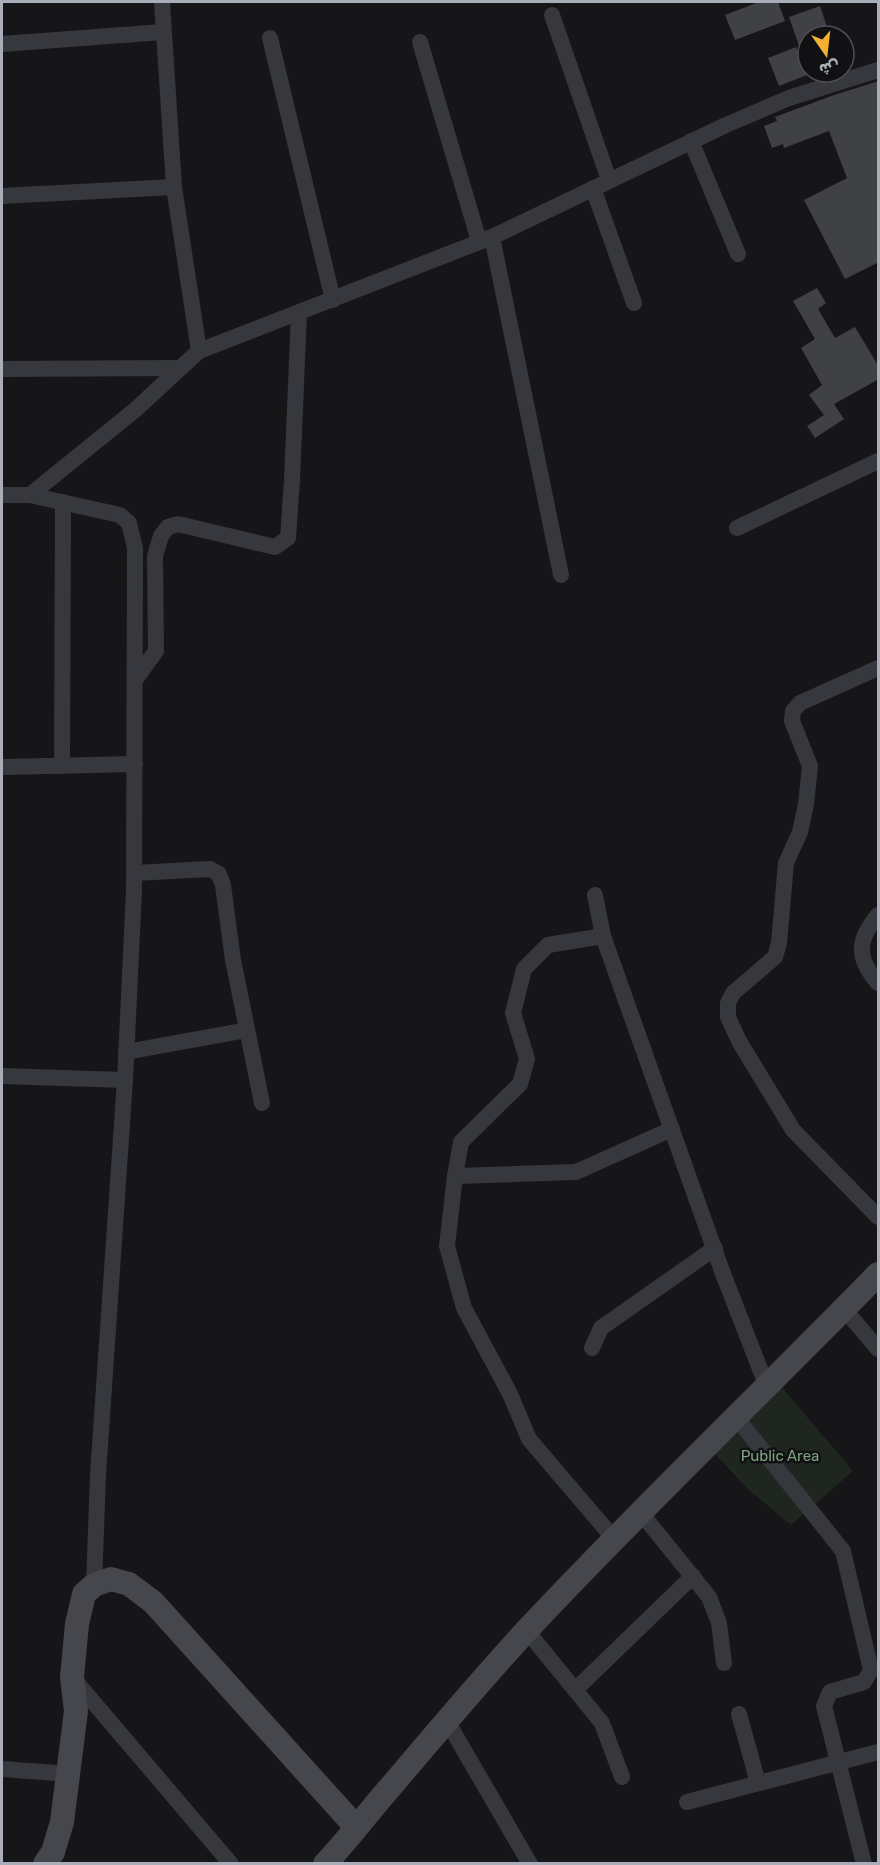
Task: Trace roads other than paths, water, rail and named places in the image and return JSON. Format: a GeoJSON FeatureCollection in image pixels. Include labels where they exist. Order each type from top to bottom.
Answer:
{"type":"FeatureCollection","features":[{"type":"Feature","properties":{"kind":"street"},"geometry":{"type":"LineString","coordinates":[[162,2],[174,187],[200,351]]}},
{"type":"Feature","properties":{"kind":"street"},"geometry":{"type":"LineString","coordinates":[[552,15],[609,180]]}},
{"type":"Feature","properties":{"kind":"street"},"geometry":{"type":"LineString","coordinates":[[2,44],[163,32]]}},
{"type":"Feature","properties":{"kind":"street"},"geometry":{"type":"LineString","coordinates":[[270,38],[333,300]]}},
{"type":"Feature","properties":{"kind":"street"},"geometry":{"type":"LineString","coordinates":[[420,42],[486,239],[561,575]]}},
{"type":"Feature","properties":{"kind":"street"},"geometry":{"type":"LineString","coordinates":[[30,495],[135,410],[200,351],[486,239],[691,141],[789,98],[879,70]]}},
{"type":"Feature","properties":{"kind":"street"},"geometry":{"type":"LineString","coordinates":[[691,141],[738,254]]}},
{"type":"Feature","properties":{"kind":"street"},"geometry":{"type":"LineString","coordinates":[[2,196],[174,187]]}},
{"type":"Feature","properties":{"kind":"street"},"geometry":{"type":"LineString","coordinates":[[593,188],[634,303]]}},
{"type":"Feature","properties":{"kind":"street"},"geometry":{"type":"LineString","coordinates":[[135,680],[156,651],[156,556],[161,536],[168,527],[178,524],[275,547],[288,538],[299,313]]}},
{"type":"Feature","properties":{"kind":"street"},"geometry":{"type":"LineString","coordinates":[[2,369],[180,368]]}},
{"type":"Feature","properties":{"kind":"street"},"geometry":{"type":"LineString","coordinates":[[737,528],[879,461]]}},
{"type":"Feature","properties":{"kind":"street"},"geometry":{"type":"LineString","coordinates":[[2,495],[30,495],[120,515],[129,523],[135,548],[135,873],[125,1080],[98,1475],[94,1585]]}},
{"type":"Feature","properties":{"kind":"street"},"geometry":{"type":"LineString","coordinates":[[62,766],[63,502]]}},
{"type":"Feature","properties":{"kind":"street"},"geometry":{"type":"LineString","coordinates":[[879,668],[800,703],[794,711],[792,721],[810,766],[800,832],[786,863],[779,943],[775,957],[733,993],[728,1003],[728,1017],[739,1041],[793,1130],[879,1216]]}},
{"type":"Feature","properties":{"kind":"street"},"geometry":{"type":"LineString","coordinates":[[2,767],[135,764]]}},
{"type":"Feature","properties":{"kind":"street"},"geometry":{"type":"LineString","coordinates":[[135,873],[210,870],[219,874],[223,885],[233,960],[262,1103]]}},
{"type":"Feature","properties":{"kind":"street"},"geometry":{"type":"LineString","coordinates":[[595,895],[603,936],[714,1248],[767,1387]]}},
{"type":"Feature","properties":{"kind":"street"},"geometry":{"type":"LineString","coordinates":[[879,915],[868,927],[861,947],[866,969],[879,983]]}},
{"type":"Feature","properties":{"kind":"street"},"geometry":{"type":"LineString","coordinates":[[603,936],[548,945],[524,969],[513,1013],[527,1059],[520,1084],[460,1142],[447,1246],[464,1308],[510,1394],[529,1439],[615,1540]]}},
{"type":"Feature","properties":{"kind":"street"},"geometry":{"type":"LineString","coordinates":[[126,1052],[247,1030]]}},
{"type":"Feature","properties":{"kind":"street"},"geometry":{"type":"LineString","coordinates":[[2,1076],[125,1080]]}},
{"type":"Feature","properties":{"kind":"street"},"geometry":{"type":"LineString","coordinates":[[455,1176],[576,1172],[672,1129]]}},
{"type":"Feature","properties":{"kind":"street"},"geometry":{"type":"LineString","coordinates":[[592,1348],[601,1329],[714,1248]]}},
{"type":"Feature","properties":{"kind":"street"},"geometry":{"type":"LineString","coordinates":[[325,1863],[527,1631],[879,1274]]}},
{"type":"Feature","properties":{"kind":"street"},"geometry":{"type":"LineString","coordinates":[[844,1309],[879,1349]]}},
{"type":"Feature","properties":{"kind":"street"},"geometry":{"type":"LineString","coordinates":[[736,1418],[843,1551],[871,1670],[864,1682],[830,1692],[824,1706],[838,1761],[869,1859]]}},
{"type":"Feature","properties":{"kind":"street"},"geometry":{"type":"LineString","coordinates":[[641,1513],[709,1597],[719,1623],[724,1663]]}},
{"type":"Feature","properties":{"kind":"street"},"geometry":{"type":"LineString","coordinates":[[575,1690],[693,1576]]}},
{"type":"Feature","properties":{"kind":"street"},"geometry":{"type":"LineString","coordinates":[[45,1863],[53,1852],[62,1822],[69,1774],[76,1711],[72,1677],[84,1594],[94,1585],[111,1580],[129,1584],[153,1602],[356,1827]]}},
{"type":"Feature","properties":{"kind":"street"},"geometry":{"type":"LineString","coordinates":[[527,1631],[602,1723],[622,1777]]}},
{"type":"Feature","properties":{"kind":"street"},"geometry":{"type":"LineString","coordinates":[[72,1677],[231,1863]]}},
{"type":"Feature","properties":{"kind":"street"},"geometry":{"type":"LineString","coordinates":[[739,1714],[758,1783]]}},
{"type":"Feature","properties":{"kind":"street"},"geometry":{"type":"LineString","coordinates":[[447,1721],[530,1863]]}},
{"type":"Feature","properties":{"kind":"street"},"geometry":{"type":"LineString","coordinates":[[687,1802],[879,1752]]}},
{"type":"Feature","properties":{"kind":"street"},"geometry":{"type":"LineString","coordinates":[[2,1769],[69,1774]]}},
{"type":"Feature","properties":{"kind":"park label","name":"Public Area"},"geometry":{"type":"Point","coordinates":[780,1456]}}]}
